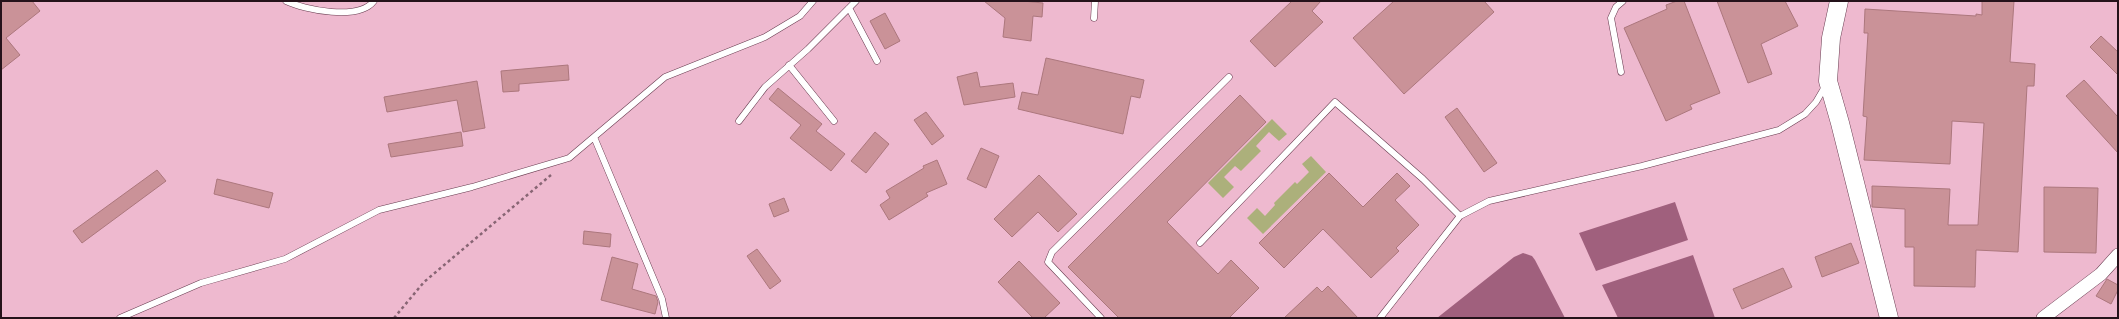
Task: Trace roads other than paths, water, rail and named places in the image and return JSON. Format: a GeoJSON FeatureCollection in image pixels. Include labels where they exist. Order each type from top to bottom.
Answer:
{"type":"FeatureCollection","features":[{"type":"Feature","properties":{"kind":"street"},"geometry":{"type":"LineString","coordinates":[[1838,1],[1831,38],[1828,81],[1889,318]]}},
{"type":"Feature","properties":{"kind":"street"},"geometry":{"type":"LineString","coordinates":[[2043,318],[2101,274],[2118,255]]}},
{"type":"Feature","properties":{"kind":"lane"},"geometry":{"type":"LineString","coordinates":[[286,1],[312,10],[339,13],[360,9],[374,1]]}},
{"type":"Feature","properties":{"kind":"lane"},"geometry":{"type":"LineString","coordinates":[[120,318],[201,283],[285,259],[379,210],[472,187],[569,158],[665,77],[765,37],[800,16],[813,1]]}},
{"type":"Feature","properties":{"kind":"lane"},"geometry":{"type":"LineString","coordinates":[[739,121],[765,87],[856,1]]}},
{"type":"Feature","properties":{"kind":"lane"},"geometry":{"type":"LineString","coordinates":[[1094,18],[1095,1]]}},
{"type":"Feature","properties":{"kind":"lane"},"geometry":{"type":"LineString","coordinates":[[1621,72],[1611,18],[1616,6],[1623,1]]}},
{"type":"Feature","properties":{"kind":"lane"},"geometry":{"type":"LineString","coordinates":[[849,8],[877,60]]}},
{"type":"Feature","properties":{"kind":"lane"},"geometry":{"type":"LineString","coordinates":[[789,65],[834,121]]}},
{"type":"Feature","properties":{"kind":"lane"},"geometry":{"type":"LineString","coordinates":[[1101,318],[1048,262],[1052,252],[1230,77]]}},
{"type":"Feature","properties":{"kind":"lane"},"geometry":{"type":"LineString","coordinates":[[1380,318],[1460,216],[1490,201],[1642,166],[1779,130],[1805,114],[1816,102],[1828,81]]}},
{"type":"Feature","properties":{"kind":"lane"},"geometry":{"type":"LineString","coordinates":[[1200,243],[1335,102],[1423,179],[1460,216]]}},
{"type":"Feature","properties":{"kind":"lane"},"geometry":{"type":"LineString","coordinates":[[594,137],[662,299],[666,318]]}}]}
